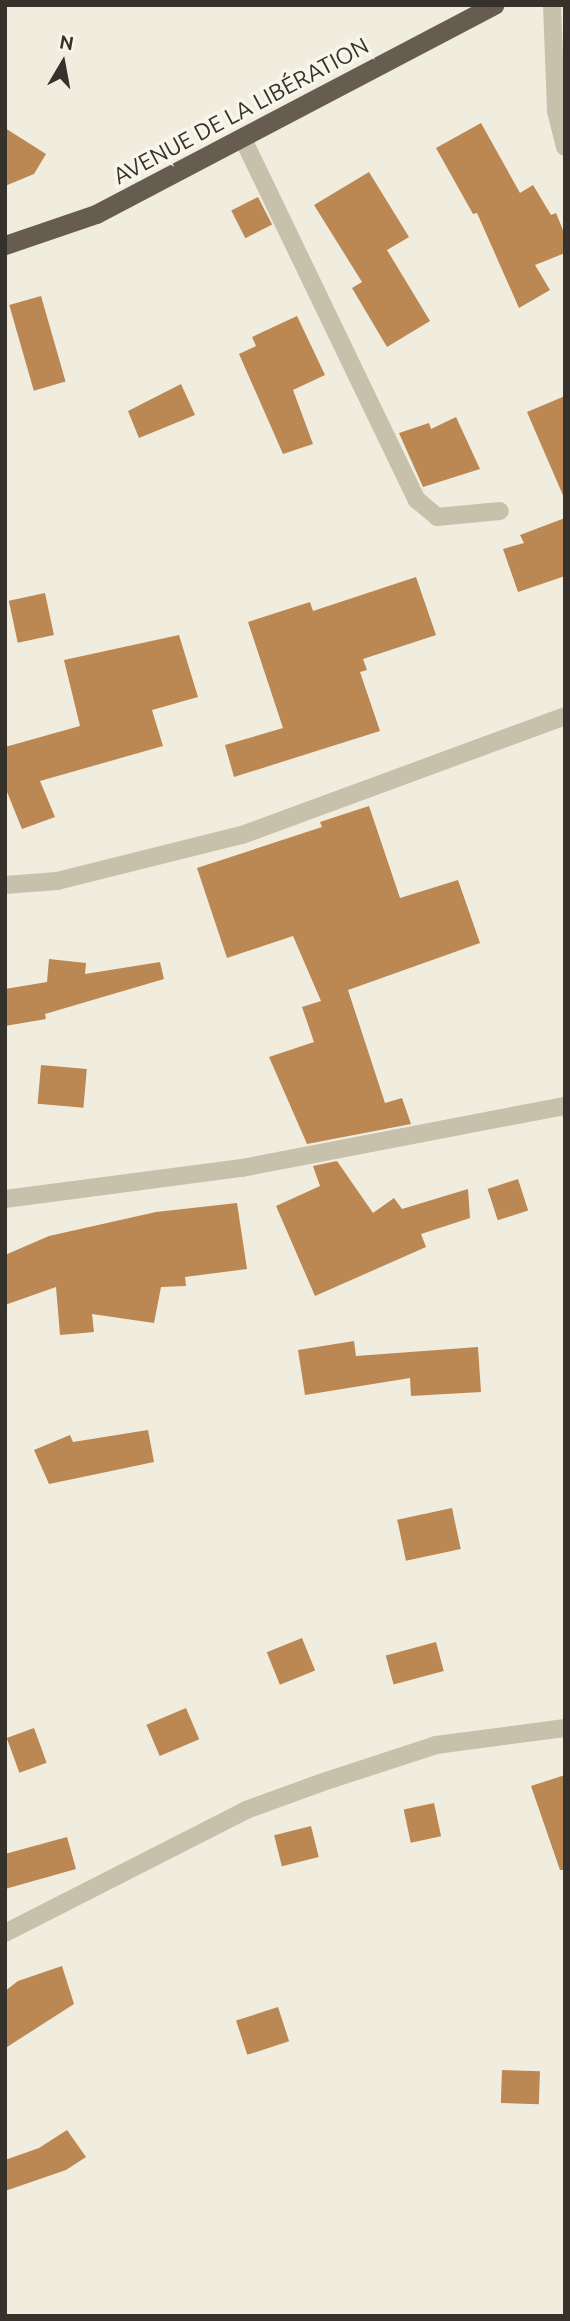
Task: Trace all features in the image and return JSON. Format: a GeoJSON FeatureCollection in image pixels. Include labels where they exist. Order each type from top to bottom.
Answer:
{"type":"FeatureCollection","features":[{"type":"Feature","properties":{"kind":"highway","name":"AVENUE DE LA LIBÉRATION"},"geometry":{"type":"LineString","coordinates":[[5,245],[96,214],[494,5]]}},
{"type":"Feature","properties":{"kind":"street"},"geometry":{"type":"LineString","coordinates":[[552,5],[556,111],[565,147]]}},
{"type":"Feature","properties":{"kind":"street"},"geometry":{"type":"LineString","coordinates":[[243,139],[417,500],[437,517],[500,511]]}},
{"type":"Feature","properties":{"kind":"street"},"geometry":{"type":"LineString","coordinates":[[5,885],[57,881],[242,835],[565,716]]}},
{"type":"Feature","properties":{"kind":"street"},"geometry":{"type":"LineString","coordinates":[[5,1199],[242,1168],[565,1106]]}},
{"type":"Feature","properties":{"kind":"street"},"geometry":{"type":"LineString","coordinates":[[5,1933],[246,1811],[320,1783],[436,1745],[565,1728]]}},
{"type":"Feature","properties":{"kind":"building"},"geometry":{"type":"Polygon","coordinates":[[[481,123],[520,193],[533,185],[551,215],[556,213],[565,235],[565,253],[535,265],[550,290],[519,308],[477,213],[473,214],[436,148],[481,123]]]}},
{"type":"Feature","properties":{"kind":"building"},"geometry":{"type":"Polygon","coordinates":[[[5,128],[46,154],[34,174],[5,186],[5,128]]]}},
{"type":"Feature","properties":{"kind":"building"},"geometry":{"type":"Polygon","coordinates":[[[369,172],[409,237],[387,250],[430,321],[387,347],[352,288],[362,282],[314,205],[369,172]]]}},
{"type":"Feature","properties":{"kind":"building"},"geometry":{"type":"Polygon","coordinates":[[[258,197],[272,225],[245,238],[231,211],[258,197]]]}},
{"type":"Feature","properties":{"kind":"building"},"geometry":{"type":"Polygon","coordinates":[[[41,296],[66,382],[34,391],[9,305],[41,296]]]}},
{"type":"Feature","properties":{"kind":"building"},"geometry":{"type":"Polygon","coordinates":[[[297,316],[325,375],[293,390],[313,444],[283,454],[239,354],[256,346],[252,337],[297,316]]]}},
{"type":"Feature","properties":{"kind":"building"},"geometry":{"type":"Polygon","coordinates":[[[181,384],[195,415],[139,438],[128,411],[181,384]]]}},
{"type":"Feature","properties":{"kind":"building"},"geometry":{"type":"Polygon","coordinates":[[[565,396],[565,500],[527,412],[565,396]]]}},
{"type":"Feature","properties":{"kind":"building"},"geometry":{"type":"Polygon","coordinates":[[[456,417],[480,469],[423,487],[399,433],[429,423],[431,429],[456,417]]]}},
{"type":"Feature","properties":{"kind":"building"},"geometry":{"type":"Polygon","coordinates":[[[565,518],[565,576],[518,592],[503,549],[524,543],[520,535],[565,518]]]}},
{"type":"Feature","properties":{"kind":"building"},"geometry":{"type":"Polygon","coordinates":[[[416,577],[436,635],[363,659],[367,670],[360,672],[380,731],[234,777],[225,745],[283,728],[248,622],[310,602],[313,611],[416,577]]]}},
{"type":"Feature","properties":{"kind":"building"},"geometry":{"type":"Polygon","coordinates":[[[45,593],[54,635],[18,643],[9,601],[45,593]]]}},
{"type":"Feature","properties":{"kind":"building"},"geometry":{"type":"Polygon","coordinates":[[[179,635],[198,697],[152,710],[163,746],[40,781],[55,817],[22,829],[5,787],[5,747],[80,726],[64,660],[179,635]]]}},
{"type":"Feature","properties":{"kind":"building"},"geometry":{"type":"Polygon","coordinates":[[[369,806],[400,898],[458,880],[480,943],[348,990],[385,1103],[402,1098],[411,1124],[307,1144],[269,1057],[314,1042],[302,1007],[321,1001],[293,936],[227,958],[197,868],[322,827],[320,822],[369,806]]]}},
{"type":"Feature","properties":{"kind":"building"},"geometry":{"type":"Polygon","coordinates":[[[49,959],[86,963],[85,974],[160,962],[164,979],[45,1014],[46,1019],[5,1026],[5,989],[47,982],[49,959]]]}},
{"type":"Feature","properties":{"kind":"building"},"geometry":{"type":"Polygon","coordinates":[[[41,1065],[87,1069],[83,1108],[38,1104],[41,1065]]]}},
{"type":"Feature","properties":{"kind":"building"},"geometry":{"type":"Polygon","coordinates":[[[337,1161],[373,1213],[394,1198],[402,1209],[468,1189],[470,1218],[421,1234],[426,1247],[315,1296],[276,1206],[320,1186],[313,1166],[337,1161]]]}},
{"type":"Feature","properties":{"kind":"building"},"geometry":{"type":"Polygon","coordinates":[[[518,1179],[528,1210],[498,1220],[488,1189],[518,1179]]]}},
{"type":"Feature","properties":{"kind":"building"},"geometry":{"type":"Polygon","coordinates":[[[237,1203],[247,1269],[185,1277],[186,1286],[161,1287],[154,1323],[92,1314],[94,1332],[60,1335],[56,1287],[5,1305],[5,1255],[49,1236],[156,1212],[237,1203]]]}},
{"type":"Feature","properties":{"kind":"building"},"geometry":{"type":"Polygon","coordinates":[[[354,1341],[356,1356],[478,1347],[481,1392],[411,1396],[410,1378],[305,1395],[298,1350],[354,1341]]]}},
{"type":"Feature","properties":{"kind":"building"},"geometry":{"type":"Polygon","coordinates":[[[148,1430],[154,1462],[49,1484],[34,1450],[70,1435],[73,1442],[148,1430]]]}},
{"type":"Feature","properties":{"kind":"building"},"geometry":{"type":"Polygon","coordinates":[[[452,1508],[461,1549],[406,1561],[397,1520],[452,1508]]]}},
{"type":"Feature","properties":{"kind":"building"},"geometry":{"type":"Polygon","coordinates":[[[302,1638],[315,1670],[280,1685],[267,1652],[302,1638]]]}},
{"type":"Feature","properties":{"kind":"building"},"geometry":{"type":"Polygon","coordinates":[[[436,1642],[444,1671],[394,1684],[386,1655],[436,1642]]]}},
{"type":"Feature","properties":{"kind":"building"},"geometry":{"type":"Polygon","coordinates":[[[186,1708],[199,1739],[160,1756],[146,1725],[186,1708]]]}},
{"type":"Feature","properties":{"kind":"building"},"geometry":{"type":"Polygon","coordinates":[[[34,1728],[47,1763],[19,1773],[7,1738],[34,1728]]]}},
{"type":"Feature","properties":{"kind":"building"},"geometry":{"type":"Polygon","coordinates":[[[565,1775],[565,1870],[560,1870],[531,1786],[565,1775]]]}},
{"type":"Feature","properties":{"kind":"building"},"geometry":{"type":"Polygon","coordinates":[[[434,1803],[441,1836],[411,1843],[404,1809],[434,1803]]]}},
{"type":"Feature","properties":{"kind":"building"},"geometry":{"type":"Polygon","coordinates":[[[311,1826],[319,1857],[282,1866],[274,1835],[311,1826]]]}},
{"type":"Feature","properties":{"kind":"building"},"geometry":{"type":"Polygon","coordinates":[[[67,1837],[76,1869],[5,1889],[5,1854],[67,1837]]]}},
{"type":"Feature","properties":{"kind":"building"},"geometry":{"type":"Polygon","coordinates":[[[62,1966],[74,2004],[7,2047],[5,1991],[18,1981],[62,1966]]]}},
{"type":"Feature","properties":{"kind":"building"},"geometry":{"type":"Polygon","coordinates":[[[278,2007],[289,2041],[247,2055],[236,2021],[278,2007]]]}},
{"type":"Feature","properties":{"kind":"building"},"geometry":{"type":"Polygon","coordinates":[[[502,2070],[540,2071],[539,2104],[501,2103],[502,2070]]]}},
{"type":"Feature","properties":{"kind":"building"},"geometry":{"type":"Polygon","coordinates":[[[67,2130],[86,2157],[66,2170],[5,2191],[5,2160],[39,2148],[67,2130]]]}}]}
